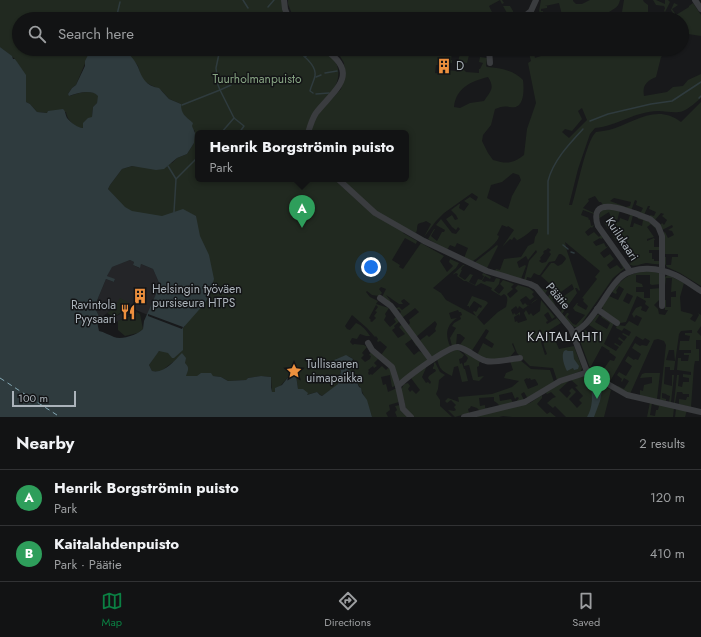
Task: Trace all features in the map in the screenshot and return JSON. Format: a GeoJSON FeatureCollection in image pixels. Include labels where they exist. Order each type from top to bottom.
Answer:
{"type":"FeatureCollection","features":[{"type":"Feature","properties":{"kind":"street"},"geometry":{"type":"LineString","coordinates":[[284,0],[286,12]]}},
{"type":"Feature","properties":{"kind":"street"},"geometry":{"type":"LineString","coordinates":[[530,12],[536,0]]}},
{"type":"Feature","properties":{"kind":"street"},"geometry":{"type":"LineString","coordinates":[[695,0],[701,9]]}},
{"type":"Feature","properties":{"kind":"street"},"geometry":{"type":"LineString","coordinates":[[309,130],[313,118],[335,93],[342,80],[342,70],[339,60],[334,56]]}},
{"type":"Feature","properties":{"kind":"street"},"geometry":{"type":"LineString","coordinates":[[490,56],[490,63]]}},
{"type":"Feature","properties":{"kind":"street","name":"Päätie"},"geometry":{"type":"LineString","coordinates":[[341,182],[375,213],[429,244],[487,271],[536,287],[573,333],[588,372]]}},
{"type":"Feature","properties":{"kind":"street","name":"Kuilukaari"},"geometry":{"type":"LineString","coordinates":[[630,271],[598,226],[596,219],[597,214],[603,207],[612,206],[650,219],[655,222],[660,230],[662,236],[662,306]]}},
{"type":"Feature","properties":{"kind":"street"},"geometry":{"type":"LineString","coordinates":[[573,333],[583,328],[618,280],[630,271],[644,268],[662,271],[676,275],[701,291]]}},
{"type":"Feature","properties":{"kind":"street"},"geometry":{"type":"LineString","coordinates":[[380,298],[391,306],[431,360]]}},
{"type":"Feature","properties":{"kind":"street"},"geometry":{"type":"LineString","coordinates":[[597,309],[617,324]]}},
{"type":"Feature","properties":{"kind":"street"},"geometry":{"type":"LineString","coordinates":[[368,343],[372,350],[392,367],[403,409],[411,417]]}},
{"type":"Feature","properties":{"kind":"street"},"geometry":{"type":"LineString","coordinates":[[398,386],[431,360],[456,347],[486,361],[520,358]]}},
{"type":"Feature","properties":{"kind":"street"},"geometry":{"type":"LineString","coordinates":[[464,417],[525,402],[564,380],[588,372],[609,386],[627,395],[701,412]]}},
{"type":"Feature","properties":{"kind":"shaded area"},"geometry":{"type":"Polygon","coordinates":[[[0,47],[12,56],[13,59],[15,59],[26,75],[26,102],[30,104],[37,112],[47,113],[48,111],[63,109],[70,121],[83,128],[83,123],[88,118],[92,117],[93,107],[97,103],[98,96],[88,92],[69,96],[68,94],[76,85],[85,66],[85,61],[88,56],[131,56],[143,78],[151,85],[159,88],[169,99],[181,104],[183,113],[193,123],[192,126],[195,133],[194,143],[187,154],[177,158],[164,169],[156,170],[132,166],[122,169],[108,189],[125,207],[132,211],[162,216],[183,209],[196,216],[200,236],[209,255],[214,279],[210,294],[205,303],[183,328],[183,350],[174,358],[172,358],[168,353],[159,351],[149,365],[152,371],[161,371],[165,369],[182,353],[186,358],[185,363],[188,368],[186,376],[197,376],[201,373],[211,373],[213,376],[221,377],[228,381],[246,380],[248,378],[261,376],[271,377],[272,392],[275,392],[275,388],[282,385],[289,376],[296,375],[298,389],[303,389],[308,393],[307,395],[317,392],[322,396],[338,384],[341,371],[334,360],[346,355],[353,359],[348,369],[354,375],[362,393],[367,400],[372,417],[0,417],[0,47]],[[130,260],[112,267],[107,276],[115,279],[114,282],[106,279],[96,303],[98,305],[96,310],[100,318],[97,322],[99,331],[117,338],[129,336],[143,329],[144,321],[160,285],[153,269],[141,264],[140,268],[133,265],[134,262],[130,260]]]}},
{"type":"Feature","properties":{"kind":"shaded area"},"geometry":{"type":"Polygon","coordinates":[[[130,260],[134,262],[133,265],[139,268],[141,264],[153,269],[160,285],[148,315],[131,308],[137,312],[114,323],[111,319],[122,313],[124,308],[113,309],[100,318],[96,310],[98,305],[96,303],[106,279],[114,282],[115,280],[107,276],[111,267],[130,260]]]}},
{"type":"Feature","properties":{"kind":"shaded area"},"geometry":{"type":"Polygon","coordinates":[[[566,350],[573,351],[574,359],[579,366],[578,369],[574,370],[573,368],[567,371],[563,358],[563,353],[566,350]]]}},
{"type":"Feature","properties":{"kind":"shaded area"},"geometry":{"type":"Polygon","coordinates":[[[591,383],[602,391],[594,417],[587,417],[592,401],[591,383]]]}},
{"type":"Feature","properties":{"kind":"green space"},"geometry":{"type":"Polygon","coordinates":[[[0,0],[282,0],[285,12],[12,12],[12,56],[88,56],[76,85],[68,94],[70,96],[88,92],[99,96],[97,103],[93,107],[92,118],[88,119],[83,128],[77,127],[72,123],[66,112],[37,112],[30,104],[26,102],[25,81],[15,59],[0,47],[0,0]]]}},
{"type":"Feature","properties":{"kind":"green space"},"geometry":{"type":"Polygon","coordinates":[[[288,0],[500,0],[489,6],[492,12],[291,12],[288,0]]]}},
{"type":"Feature","properties":{"kind":"green space"},"geometry":{"type":"Polygon","coordinates":[[[541,0],[573,0],[576,4],[582,4],[590,0],[620,0],[616,8],[609,12],[561,12],[559,3],[545,6],[547,6],[547,8],[541,9],[543,12],[539,11],[541,0]]]}},
{"type":"Feature","properties":{"kind":"green space"},"geometry":{"type":"Polygon","coordinates":[[[624,0],[643,0],[648,5],[648,12],[622,12],[624,0]]]}},
{"type":"Feature","properties":{"kind":"green space"},"geometry":{"type":"Polygon","coordinates":[[[653,0],[665,4],[665,0],[670,2],[665,12],[664,6],[656,5],[653,0]]]}},
{"type":"Feature","properties":{"kind":"green space"},"geometry":{"type":"Polygon","coordinates":[[[674,3],[678,5],[672,9],[674,12],[671,10],[674,3]]]}},
{"type":"Feature","properties":{"kind":"green space"},"geometry":{"type":"Polygon","coordinates":[[[693,3],[701,15],[701,36],[689,34],[689,12],[681,12],[693,3]]]}},
{"type":"Feature","properties":{"kind":"green space"},"geometry":{"type":"Polygon","coordinates":[[[503,6],[510,6],[513,11],[506,12],[503,6]]]}},
{"type":"Feature","properties":{"kind":"green space","name":"Tuurholmanpuisto"},"geometry":{"type":"Polygon","coordinates":[[[130,56],[330,56],[337,65],[337,80],[335,87],[318,114],[341,89],[345,75],[344,63],[340,56],[451,56],[452,63],[447,63],[447,60],[441,57],[439,59],[438,65],[436,65],[435,73],[442,74],[448,74],[447,70],[456,71],[457,64],[465,65],[464,70],[466,72],[479,73],[479,69],[483,63],[479,62],[480,57],[487,58],[487,67],[511,72],[523,80],[524,88],[521,102],[515,107],[503,106],[495,109],[491,125],[483,135],[482,141],[493,160],[506,163],[513,162],[524,155],[527,129],[536,103],[528,63],[531,61],[530,56],[535,56],[535,58],[541,56],[662,56],[656,77],[650,80],[645,86],[644,96],[667,92],[673,87],[683,86],[688,80],[701,74],[701,98],[680,112],[658,111],[642,113],[603,127],[595,128],[590,134],[578,169],[569,205],[572,205],[585,155],[592,137],[596,132],[609,130],[636,119],[654,114],[663,114],[681,122],[701,102],[701,286],[667,267],[665,264],[665,257],[666,265],[671,265],[672,257],[678,257],[678,254],[665,254],[663,233],[665,232],[668,238],[674,235],[672,231],[668,230],[673,227],[672,225],[662,230],[660,226],[662,223],[664,225],[667,220],[662,216],[664,214],[661,213],[655,220],[650,217],[650,215],[654,216],[656,212],[649,209],[650,206],[648,206],[644,215],[635,212],[635,210],[641,212],[643,208],[636,205],[637,201],[635,200],[631,211],[613,204],[603,205],[595,196],[588,199],[589,201],[583,208],[594,214],[583,210],[581,215],[589,218],[588,219],[590,220],[591,226],[594,225],[585,232],[588,236],[594,232],[599,237],[601,235],[603,238],[593,242],[596,246],[604,243],[606,247],[609,246],[600,253],[604,258],[610,254],[614,259],[607,265],[610,269],[617,265],[621,269],[623,268],[620,263],[621,262],[625,268],[613,278],[581,324],[578,327],[574,327],[564,317],[568,313],[569,314],[567,317],[573,324],[576,325],[585,315],[575,311],[573,308],[578,303],[577,305],[586,310],[588,306],[582,298],[597,279],[595,277],[600,271],[565,242],[580,290],[579,291],[575,288],[577,293],[562,314],[559,298],[556,301],[557,296],[552,299],[555,304],[554,305],[548,297],[552,290],[549,287],[545,294],[538,286],[545,290],[550,284],[541,276],[551,263],[558,266],[562,264],[566,259],[561,254],[559,254],[555,261],[549,262],[540,275],[534,273],[531,278],[527,277],[526,281],[524,280],[529,261],[537,252],[536,250],[528,260],[526,256],[517,262],[519,268],[525,265],[526,266],[521,279],[495,271],[496,269],[500,270],[504,259],[521,257],[528,246],[534,243],[538,229],[533,229],[516,241],[517,240],[514,237],[512,240],[510,239],[502,247],[514,230],[508,226],[502,225],[497,235],[499,236],[498,239],[495,243],[472,262],[464,258],[468,248],[457,243],[455,247],[450,245],[447,250],[428,239],[434,229],[431,236],[437,241],[442,232],[444,232],[445,230],[436,225],[441,219],[452,233],[456,234],[460,229],[458,227],[456,230],[446,219],[452,215],[455,220],[458,219],[451,210],[460,204],[459,208],[464,211],[469,204],[464,201],[470,197],[476,201],[478,197],[472,193],[444,213],[424,237],[431,224],[426,221],[418,225],[416,233],[406,228],[403,233],[417,241],[416,244],[405,238],[392,260],[403,269],[421,243],[444,256],[440,261],[447,272],[453,266],[449,262],[450,259],[459,263],[456,268],[433,288],[441,293],[446,300],[476,316],[473,312],[476,312],[479,307],[481,308],[482,306],[474,301],[469,308],[469,306],[467,306],[472,296],[486,301],[488,303],[477,317],[484,325],[506,307],[507,297],[504,294],[501,296],[491,290],[492,288],[481,283],[476,286],[464,281],[457,276],[458,274],[456,273],[452,275],[463,265],[465,265],[462,267],[459,276],[465,280],[470,274],[473,275],[469,282],[475,285],[478,279],[482,280],[484,276],[482,275],[483,273],[491,277],[490,279],[485,276],[482,281],[494,282],[496,278],[500,279],[499,284],[494,290],[499,294],[504,288],[500,284],[503,280],[514,284],[511,287],[513,289],[507,294],[510,298],[518,291],[515,288],[518,285],[529,288],[534,292],[532,294],[534,297],[530,300],[526,296],[520,300],[523,305],[525,303],[528,306],[523,309],[519,306],[518,309],[516,306],[511,310],[513,315],[514,313],[516,315],[520,312],[520,316],[519,314],[514,317],[515,322],[517,321],[518,323],[527,320],[524,313],[526,310],[529,315],[531,313],[533,316],[540,311],[541,300],[555,317],[552,319],[548,312],[544,315],[548,321],[546,322],[547,324],[557,318],[561,323],[542,335],[541,342],[545,355],[547,354],[543,341],[545,336],[551,331],[559,349],[574,346],[582,368],[581,371],[557,380],[553,368],[530,366],[517,353],[513,343],[512,344],[515,351],[509,358],[488,360],[477,355],[483,343],[492,348],[494,344],[485,338],[489,331],[486,329],[471,352],[459,346],[465,338],[460,334],[457,334],[456,346],[452,346],[450,338],[456,328],[452,326],[461,319],[460,316],[462,315],[458,310],[449,313],[451,319],[457,318],[449,327],[447,334],[450,346],[433,358],[419,341],[427,335],[429,337],[436,331],[435,329],[437,324],[435,321],[416,337],[408,326],[410,323],[409,320],[419,312],[415,308],[402,318],[399,314],[401,312],[399,309],[396,310],[395,307],[399,307],[402,310],[410,304],[404,299],[401,301],[403,304],[399,304],[386,295],[391,304],[382,297],[386,289],[381,287],[379,289],[382,293],[379,296],[372,295],[367,291],[366,292],[370,297],[378,301],[376,304],[389,308],[385,314],[386,316],[384,320],[390,327],[396,322],[394,319],[396,317],[400,321],[392,330],[398,338],[405,334],[399,327],[402,324],[418,345],[416,346],[412,339],[405,344],[414,355],[419,351],[426,355],[428,360],[402,380],[398,380],[390,368],[396,386],[392,387],[390,375],[381,377],[383,385],[386,384],[388,392],[397,388],[399,402],[389,405],[390,410],[386,413],[388,417],[372,417],[359,386],[348,369],[354,360],[347,356],[336,359],[336,365],[341,371],[337,386],[322,396],[317,392],[307,395],[298,389],[296,375],[289,376],[275,392],[272,392],[271,377],[261,376],[248,378],[246,380],[228,381],[221,377],[213,376],[186,376],[173,362],[160,372],[152,371],[149,365],[156,354],[185,326],[132,217],[108,189],[122,169],[132,166],[143,167],[172,163],[177,158],[187,154],[194,143],[195,131],[192,129],[191,122],[180,110],[181,104],[169,99],[162,91],[145,82],[141,77],[138,66],[130,56]],[[488,77],[465,86],[455,100],[454,107],[460,108],[470,103],[484,101],[489,95],[492,87],[488,77]],[[582,108],[578,111],[582,119],[572,131],[565,129],[562,132],[569,138],[587,120],[582,108]],[[513,173],[502,182],[491,185],[487,198],[508,209],[512,196],[521,180],[519,175],[513,173]],[[614,198],[610,201],[626,207],[630,206],[631,202],[614,198]],[[548,248],[543,252],[544,253],[539,261],[542,263],[546,262],[551,254],[549,252],[551,250],[548,248]],[[572,284],[561,292],[564,296],[574,289],[572,284]],[[376,305],[369,318],[372,322],[376,318],[374,316],[378,307],[376,305]],[[352,315],[345,326],[347,329],[350,330],[356,323],[364,328],[370,336],[360,334],[357,339],[352,338],[350,342],[353,345],[364,345],[367,347],[362,353],[364,355],[361,358],[365,362],[370,359],[371,356],[369,355],[372,351],[378,359],[374,363],[377,366],[374,368],[373,366],[368,370],[369,375],[372,375],[382,366],[386,370],[390,368],[381,355],[387,347],[380,341],[378,342],[376,336],[375,337],[352,315]]]}},
{"type":"Feature","properties":{"kind":"green space"},"geometry":{"type":"Polygon","coordinates":[[[460,56],[469,56],[467,63],[458,62],[460,56]]]}},
{"type":"Feature","properties":{"kind":"green space"},"geometry":{"type":"Polygon","coordinates":[[[604,209],[620,210],[617,221],[619,222],[620,218],[628,221],[630,215],[624,212],[633,215],[630,227],[633,227],[634,223],[642,226],[643,220],[638,219],[638,217],[649,221],[657,228],[656,229],[651,224],[647,227],[654,237],[647,239],[647,241],[654,238],[654,247],[659,247],[661,250],[649,250],[649,253],[652,253],[652,259],[654,259],[654,261],[659,261],[659,254],[660,264],[646,263],[635,266],[629,264],[631,263],[628,257],[634,252],[631,248],[625,253],[620,246],[627,241],[624,237],[616,241],[612,234],[618,230],[615,225],[608,229],[604,222],[611,217],[609,212],[598,219],[601,211],[604,209]]]}},
{"type":"Feature","properties":{"kind":"green space"},"geometry":{"type":"Polygon","coordinates":[[[497,245],[498,246],[487,268],[474,263],[497,245]]]}},
{"type":"Feature","properties":{"kind":"green space"},"geometry":{"type":"Polygon","coordinates":[[[647,270],[659,273],[661,284],[652,285],[650,284],[650,275],[636,275],[636,282],[642,284],[643,287],[636,287],[636,292],[644,292],[644,298],[650,298],[650,289],[661,288],[660,299],[654,305],[658,309],[659,314],[665,315],[668,310],[665,310],[665,300],[666,307],[671,307],[671,297],[676,297],[676,291],[671,292],[672,278],[666,278],[665,286],[665,277],[668,275],[684,283],[680,297],[681,311],[693,315],[690,319],[695,322],[699,315],[698,313],[701,315],[701,326],[697,332],[701,336],[701,340],[696,340],[696,349],[699,349],[699,361],[695,361],[694,366],[691,407],[679,404],[679,399],[686,400],[687,397],[689,397],[689,394],[683,394],[682,392],[677,392],[674,403],[677,375],[679,375],[678,386],[682,387],[683,382],[689,382],[689,378],[683,377],[683,374],[691,375],[691,372],[677,370],[678,358],[681,358],[681,361],[688,361],[689,355],[684,355],[684,353],[691,353],[691,350],[679,350],[680,341],[689,341],[690,336],[685,335],[685,333],[692,333],[692,330],[681,331],[679,334],[674,370],[670,370],[670,367],[665,367],[664,384],[672,386],[672,375],[674,375],[671,402],[669,402],[670,396],[662,393],[662,398],[666,399],[666,401],[660,400],[666,345],[664,341],[658,339],[654,340],[630,394],[618,388],[618,386],[624,389],[629,381],[624,378],[622,382],[622,379],[617,375],[619,372],[626,376],[632,366],[625,361],[628,356],[634,360],[638,360],[641,354],[632,348],[635,343],[640,346],[647,346],[650,341],[645,338],[643,340],[636,336],[609,383],[592,372],[593,371],[604,377],[610,372],[603,370],[610,360],[614,361],[616,357],[609,352],[610,351],[602,346],[590,368],[579,338],[581,333],[585,330],[595,339],[598,335],[601,337],[603,334],[589,325],[597,315],[600,314],[595,322],[607,329],[610,323],[601,317],[603,315],[614,323],[604,344],[616,351],[619,347],[614,344],[615,343],[620,346],[623,342],[618,339],[619,337],[624,341],[627,337],[622,334],[623,333],[629,336],[631,332],[624,328],[622,331],[616,328],[617,325],[625,326],[629,321],[638,326],[642,318],[636,315],[634,318],[632,314],[636,308],[641,306],[641,310],[646,312],[649,307],[645,304],[646,301],[637,296],[626,322],[620,323],[603,311],[602,306],[609,296],[618,300],[624,289],[619,286],[616,294],[612,292],[619,283],[626,277],[647,270]],[[627,293],[623,301],[629,304],[633,296],[627,293]],[[669,350],[666,360],[675,361],[674,350],[669,350]]]}},
{"type":"Feature","properties":{"kind":"green space"},"geometry":{"type":"Polygon","coordinates":[[[120,298],[130,303],[121,313],[114,317],[107,313],[113,309],[120,298]]]}},
{"type":"Feature","properties":{"kind":"green space"},"geometry":{"type":"Polygon","coordinates":[[[137,312],[140,314],[143,329],[138,333],[125,336],[118,330],[118,321],[137,312]]]}},
{"type":"Feature","properties":{"kind":"green space"},"geometry":{"type":"Polygon","coordinates":[[[457,349],[464,355],[459,359],[460,364],[462,363],[465,369],[468,381],[462,382],[458,366],[454,367],[452,376],[442,370],[438,363],[437,359],[457,349]]]}},
{"type":"Feature","properties":{"kind":"green space"},"geometry":{"type":"Polygon","coordinates":[[[463,352],[481,361],[477,367],[478,377],[484,376],[479,381],[473,380],[469,365],[464,366],[464,363],[468,358],[463,352]]]}},
{"type":"Feature","properties":{"kind":"green space"},"geometry":{"type":"Polygon","coordinates":[[[520,360],[531,369],[550,370],[554,382],[528,399],[524,392],[521,394],[524,400],[516,402],[519,398],[517,397],[515,399],[512,392],[499,395],[500,401],[511,399],[513,403],[500,406],[494,401],[494,397],[479,398],[480,406],[485,405],[485,408],[496,407],[480,411],[471,406],[468,409],[469,413],[455,417],[448,410],[456,410],[454,407],[456,405],[451,400],[447,403],[445,401],[448,398],[459,402],[458,397],[492,394],[512,387],[519,381],[504,378],[506,373],[513,370],[510,361],[520,360]],[[527,378],[524,380],[528,389],[538,385],[535,379],[527,378]]]}},
{"type":"Feature","properties":{"kind":"green space"},"geometry":{"type":"Polygon","coordinates":[[[435,362],[440,372],[445,375],[439,380],[436,394],[440,400],[440,406],[452,417],[414,417],[406,409],[401,390],[404,384],[408,383],[410,386],[408,389],[410,392],[412,390],[416,394],[420,390],[411,378],[425,366],[426,368],[422,377],[426,383],[428,382],[430,384],[431,382],[428,378],[436,371],[433,369],[435,362]]]}},
{"type":"Feature","properties":{"kind":"green space"},"geometry":{"type":"Polygon","coordinates":[[[660,373],[657,399],[640,396],[640,390],[643,391],[644,385],[652,383],[652,377],[640,378],[642,374],[660,373]]]}},
{"type":"Feature","properties":{"kind":"green space"},"geometry":{"type":"Polygon","coordinates":[[[587,375],[611,390],[604,417],[566,417],[555,406],[553,408],[547,403],[556,397],[551,392],[546,393],[562,382],[569,381],[559,390],[567,398],[571,393],[569,391],[572,388],[576,392],[569,399],[577,408],[582,403],[579,400],[583,396],[575,387],[578,386],[570,379],[587,375]]]}},
{"type":"Feature","properties":{"kind":"green space"},"geometry":{"type":"Polygon","coordinates":[[[542,395],[542,398],[537,404],[547,414],[550,412],[556,417],[470,417],[530,403],[542,395]]]}},
{"type":"Feature","properties":{"kind":"green space"},"geometry":{"type":"Polygon","coordinates":[[[650,402],[652,403],[650,415],[655,416],[656,410],[658,410],[659,406],[654,405],[655,403],[674,408],[673,417],[647,417],[650,402]]]}},
{"type":"Feature","properties":{"kind":"green space"},"geometry":{"type":"Polygon","coordinates":[[[400,405],[407,417],[397,417],[395,412],[397,410],[395,406],[400,405]]]}},
{"type":"Feature","properties":{"kind":"green space"},"geometry":{"type":"Polygon","coordinates":[[[676,409],[687,410],[685,417],[675,417],[676,409]]]}},
{"type":"Feature","properties":{"kind":"pier"},"geometry":{"type":"Polygon","coordinates":[[[148,314],[183,327],[182,329],[148,316],[148,314]]]}},
{"type":"Feature","properties":{"kind":"waterway"},"geometry":{"type":"LineString","coordinates":[[243,0],[248,8]]}},
{"type":"Feature","properties":{"kind":"waterway"},"geometry":{"type":"LineString","coordinates":[[268,7],[274,0]]}},
{"type":"Feature","properties":{"kind":"waterway"},"geometry":{"type":"LineString","coordinates":[[118,12],[120,2]]}},
{"type":"Feature","properties":{"kind":"waterway"},"geometry":{"type":"LineString","coordinates":[[218,84],[216,68],[219,56]]}},
{"type":"Feature","properties":{"kind":"waterway"},"geometry":{"type":"LineString","coordinates":[[303,56],[314,68],[315,76],[310,91],[313,93]]}},
{"type":"Feature","properties":{"kind":"waterway"},"geometry":{"type":"LineString","coordinates":[[325,73],[337,71]]}},
{"type":"Feature","properties":{"kind":"waterway"},"geometry":{"type":"LineString","coordinates":[[316,77],[321,75]]}},
{"type":"Feature","properties":{"kind":"waterway"},"geometry":{"type":"LineString","coordinates":[[590,121],[608,114],[651,104],[672,101],[701,82]]}},
{"type":"Feature","properties":{"kind":"waterway"},"geometry":{"type":"LineString","coordinates":[[182,105],[220,90],[218,85]]}},
{"type":"Feature","properties":{"kind":"waterway"},"geometry":{"type":"LineString","coordinates":[[231,85],[220,90],[234,118],[244,126],[241,130]]}},
{"type":"Feature","properties":{"kind":"waterway"},"geometry":{"type":"LineString","coordinates":[[316,94],[329,93]]}},
{"type":"Feature","properties":{"kind":"waterway"},"geometry":{"type":"LineString","coordinates":[[224,130],[234,118]]}},
{"type":"Feature","properties":{"kind":"waterway"},"geometry":{"type":"LineString","coordinates":[[548,234],[548,181],[550,174],[562,153],[583,129]]}},
{"type":"Feature","properties":{"kind":"waterway"},"geometry":{"type":"LineString","coordinates":[[174,212],[176,179],[195,160]]}},
{"type":"Feature","properties":{"kind":"waterway"},"geometry":{"type":"LineString","coordinates":[[168,166],[176,179]]}},
{"type":"Feature","properties":{"kind":"waterway"},"geometry":{"type":"LineString","coordinates":[[563,245],[568,249]]}},
{"type":"Feature","properties":{"kind":"ferry route"},"geometry":{"type":"LineString","coordinates":[[0,378],[60,417]]}},
{"type":"Feature","properties":{"kind":"place","name":"D"},"geometry":{"type":"Point","coordinates":[444,66]}},
{"type":"Feature","properties":{"kind":"place","name":"Henrik Borgströmin puisto"},"geometry":{"type":"Point","coordinates":[302,228]}},
{"type":"Feature","properties":{"kind":"place","name":"Helsingin työväen pursiseura HTPS"},"geometry":{"type":"Point","coordinates":[140,296]}},
{"type":"Feature","properties":{"kind":"place","name":"Ravintola Pyysaari"},"geometry":{"type":"Point","coordinates":[128,312]}},
{"type":"Feature","properties":{"kind":"place","name":"Tullisaaren uimapaikka"},"geometry":{"type":"Point","coordinates":[294,371]}},
{"type":"Feature","properties":{"kind":"place","name":"Kaitalahdenpuisto"},"geometry":{"type":"Point","coordinates":[597,399]}},
{"type":"Feature","properties":{"kind":"district","name":"KAITALAHTI"},"geometry":{"type":"Point","coordinates":[565,336]}}]}
